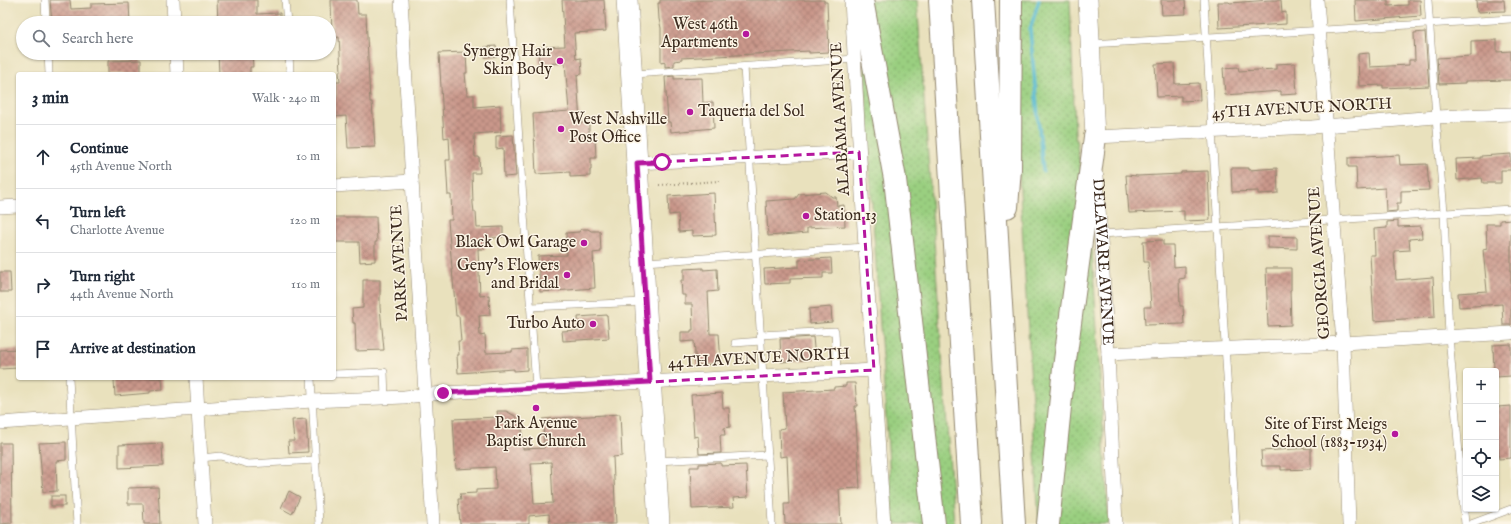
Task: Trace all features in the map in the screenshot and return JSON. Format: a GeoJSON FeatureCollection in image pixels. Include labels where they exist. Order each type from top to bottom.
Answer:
{"type":"FeatureCollection","features":[{"type":"Feature","properties":{"kind":"highway"},"geometry":{"type":"LineString","coordinates":[[862,0],[895,179],[934,524]]}},
{"type":"Feature","properties":{"kind":"highway"},"geometry":{"type":"LineString","coordinates":[[940,0],[972,524]]}},
{"type":"Feature","properties":{"kind":"highway"},"geometry":{"type":"LineString","coordinates":[[983,0],[1014,524]]}},
{"type":"Feature","properties":{"kind":"highway"},"geometry":{"type":"LineString","coordinates":[[1000,284],[1010,168],[1011,0]]}},
{"type":"Feature","properties":{"kind":"highway"},"geometry":{"type":"LineString","coordinates":[[1048,524],[1064,368],[1095,136]]}},
{"type":"Feature","properties":{"kind":"main road"},"geometry":{"type":"LineString","coordinates":[[627,0],[659,524]]}},
{"type":"Feature","properties":{"kind":"main road","name":"DELAWARE AVENUE"},"geometry":{"type":"LineString","coordinates":[[1088,0],[1095,136]]}},
{"type":"Feature","properties":{"kind":"street"},"geometry":{"type":"LineString","coordinates":[[173,0],[174,16]]}},
{"type":"Feature","properties":{"kind":"street","name":"PARK AVENUE"},"geometry":{"type":"LineString","coordinates":[[401,0],[433,524]]}},
{"type":"Feature","properties":{"kind":"street","name":"ALABAMA AVENUE"},"geometry":{"type":"LineString","coordinates":[[851,0],[859,152],[884,524]]}},
{"type":"Feature","properties":{"kind":"street","name":"GEORGIA AVENUE"},"geometry":{"type":"LineString","coordinates":[[1317,0],[1342,343],[1349,524]]}},
{"type":"Feature","properties":{"kind":"street"},"geometry":{"type":"LineString","coordinates":[[176,60],[177,72]]}},
{"type":"Feature","properties":{"kind":"street","name":"45TH AVENUE NORTH"},"geometry":{"type":"LineString","coordinates":[[1095,136],[1327,126],[1436,117],[1511,114]]}},
{"type":"Feature","properties":{"kind":"street","name":"DELAWARE AVENUE"},"geometry":{"type":"LineString","coordinates":[[1095,136],[1116,524]]}},
{"type":"Feature","properties":{"kind":"street"},"geometry":{"type":"LineString","coordinates":[[637,163],[859,152]]}},
{"type":"Feature","properties":{"kind":"street"},"geometry":{"type":"LineString","coordinates":[[336,186],[412,181]]}},
{"type":"Feature","properties":{"kind":"street"},"geometry":{"type":"LineString","coordinates":[[0,207],[16,206]]}},
{"type":"Feature","properties":{"kind":"street"},"geometry":{"type":"LineString","coordinates":[[1108,354],[1511,333]]}},
{"type":"Feature","properties":{"kind":"street","name":"44TH AVENUE NORTH"},"geometry":{"type":"LineString","coordinates":[[0,423],[536,387],[874,370]]}},
{"type":"Feature","properties":{"kind":"street"},"geometry":{"type":"LineString","coordinates":[[196,380],[205,524]]}},
{"type":"Feature","properties":{"kind":"lane"},"geometry":{"type":"LineString","coordinates":[[45,0],[46,16]]}},
{"type":"Feature","properties":{"kind":"lane"},"geometry":{"type":"LineString","coordinates":[[285,0],[286,16]]}},
{"type":"Feature","properties":{"kind":"lane"},"geometry":{"type":"LineString","coordinates":[[510,0],[536,387]]}},
{"type":"Feature","properties":{"kind":"lane"},"geometry":{"type":"LineString","coordinates":[[1204,0],[1236,524]]}},
{"type":"Feature","properties":{"kind":"lane"},"geometry":{"type":"LineString","coordinates":[[1428,0],[1444,212],[1449,336],[1464,524]]}},
{"type":"Feature","properties":{"kind":"lane"},"geometry":{"type":"LineString","coordinates":[[1090,44],[1319,29],[1511,19]]}},
{"type":"Feature","properties":{"kind":"lane"},"geometry":{"type":"LineString","coordinates":[[631,74],[855,59]]}},
{"type":"Feature","properties":{"kind":"lane"},"geometry":{"type":"LineString","coordinates":[[48,60],[49,72]]}},
{"type":"Feature","properties":{"kind":"lane"},"geometry":{"type":"LineString","coordinates":[[289,60],[290,72]]}},
{"type":"Feature","properties":{"kind":"lane"},"geometry":{"type":"LineString","coordinates":[[744,67],[772,524]]}},
{"type":"Feature","properties":{"kind":"lane"},"geometry":{"type":"LineString","coordinates":[[1101,234],[1511,208]]}},
{"type":"Feature","properties":{"kind":"lane"},"geometry":{"type":"LineString","coordinates":[[643,262],[865,247]]}},
{"type":"Feature","properties":{"kind":"lane"},"geometry":{"type":"LineString","coordinates":[[531,307],[645,302]]}},
{"type":"Feature","properties":{"kind":"lane"},"geometry":{"type":"LineString","coordinates":[[735,343],[760,338],[835,331],[837,372]]}},
{"type":"Feature","properties":{"kind":"lane"},"geometry":{"type":"LineString","coordinates":[[336,374],[384,372],[385,398]]}},
{"type":"Feature","properties":{"kind":"lane"},"geometry":{"type":"LineString","coordinates":[[69,380],[77,524]]}},
{"type":"Feature","properties":{"kind":"lane"},"geometry":{"type":"LineString","coordinates":[[310,380],[319,524]]}},
{"type":"Feature","properties":{"kind":"lane"},"geometry":{"type":"LineString","coordinates":[[655,462],[768,455]]}},
{"type":"Feature","properties":{"kind":"lane"},"geometry":{"type":"LineString","coordinates":[[201,458],[220,456],[248,464],[315,460]]}},
{"type":"Feature","properties":{"kind":"lane"},"geometry":{"type":"LineString","coordinates":[[1471,524],[1511,509]]}},
{"type":"Feature","properties":{"kind":"path"},"geometry":{"type":"LineString","coordinates":[[659,185],[720,180]]}},
{"type":"Feature","properties":{"kind":"highlighted area"},"geometry":{"type":"Polygon","coordinates":[[[859,152],[874,370],[650,382],[637,163],[859,152]]]}},
{"type":"Feature","properties":{"kind":"green space"},"geometry":{"type":"Polygon","coordinates":[[[861,0],[917,0],[954,524],[893,524],[869,158],[861,0]]]}},
{"type":"Feature","properties":{"kind":"green space"},"geometry":{"type":"Polygon","coordinates":[[[1020,0],[1070,0],[1075,133],[1091,233],[1109,524],[1039,524],[1018,155],[1020,0]]]}},
{"type":"Feature","properties":{"kind":"building"},"geometry":{"type":"Polygon","coordinates":[[[50,0],[70,0],[71,9],[91,8],[91,4],[129,3],[130,16],[51,16],[50,0]]]}},
{"type":"Feature","properties":{"kind":"building"},"geometry":{"type":"Polygon","coordinates":[[[217,0],[257,0],[257,14],[280,13],[280,16],[218,16],[217,0]]]}},
{"type":"Feature","properties":{"kind":"building"},"geometry":{"type":"Polygon","coordinates":[[[331,0],[357,0],[358,14],[366,14],[370,102],[372,102],[375,147],[348,148],[346,116],[336,117],[336,82],[340,82],[339,71],[341,71],[339,37],[336,37],[336,16],[331,16],[331,0]]]}},
{"type":"Feature","properties":{"kind":"building"},"geometry":{"type":"Polygon","coordinates":[[[562,0],[604,0],[606,31],[574,33],[576,59],[581,58],[582,74],[577,75],[580,123],[589,122],[589,137],[595,136],[596,158],[591,158],[590,176],[570,177],[570,172],[536,174],[533,114],[569,111],[565,63],[539,64],[538,47],[565,46],[562,0]]]}},
{"type":"Feature","properties":{"kind":"building","name":"West 46th Apartments"},"geometry":{"type":"Polygon","coordinates":[[[660,0],[824,0],[824,2],[827,2],[829,52],[809,53],[809,51],[681,58],[681,60],[674,61],[674,66],[665,67],[665,62],[661,63],[661,28],[658,3],[660,3],[660,0]]]}},
{"type":"Feature","properties":{"kind":"building"},"geometry":{"type":"Polygon","coordinates":[[[1161,0],[1185,0],[1186,14],[1162,15],[1161,0]]]}},
{"type":"Feature","properties":{"kind":"building"},"geometry":{"type":"Polygon","coordinates":[[[1281,0],[1282,13],[1286,12],[1286,24],[1219,28],[1218,2],[1230,3],[1281,0]]]}},
{"type":"Feature","properties":{"kind":"building"},"geometry":{"type":"Polygon","coordinates":[[[1355,0],[1388,0],[1388,6],[1408,5],[1408,0],[1420,0],[1421,16],[1356,21],[1355,0]]]}},
{"type":"Feature","properties":{"kind":"building"},"geometry":{"type":"Polygon","coordinates":[[[1476,0],[1504,0],[1505,11],[1477,12],[1476,0]]]}},
{"type":"Feature","properties":{"kind":"building"},"geometry":{"type":"Polygon","coordinates":[[[1425,32],[1429,86],[1383,88],[1383,85],[1359,86],[1358,54],[1369,53],[1370,67],[1409,65],[1409,60],[1415,60],[1414,33],[1425,32]]]}},
{"type":"Feature","properties":{"kind":"building"},"geometry":{"type":"Polygon","coordinates":[[[1497,40],[1497,52],[1511,51],[1511,80],[1465,81],[1465,83],[1439,84],[1437,58],[1471,56],[1471,41],[1497,40]]]}},
{"type":"Feature","properties":{"kind":"building"},"geometry":{"type":"Polygon","coordinates":[[[496,46],[497,56],[485,57],[485,47],[496,46]]]}},
{"type":"Feature","properties":{"kind":"building"},"geometry":{"type":"Polygon","coordinates":[[[466,52],[467,73],[465,73],[467,95],[474,95],[474,107],[500,105],[501,132],[474,134],[475,157],[479,157],[480,173],[472,173],[473,204],[474,212],[476,212],[477,228],[503,227],[503,237],[485,239],[485,249],[478,249],[480,296],[489,295],[490,315],[479,316],[480,336],[485,335],[486,353],[512,352],[512,350],[527,349],[527,370],[514,371],[514,369],[458,373],[458,341],[461,341],[459,316],[456,316],[448,220],[452,220],[451,195],[448,195],[446,160],[450,160],[449,137],[444,138],[439,53],[466,52]]]}},
{"type":"Feature","properties":{"kind":"building"},"geometry":{"type":"Polygon","coordinates":[[[141,60],[141,72],[108,72],[108,61],[141,60]]]}},
{"type":"Feature","properties":{"kind":"building"},"geometry":{"type":"Polygon","coordinates":[[[218,60],[252,60],[253,67],[250,67],[250,72],[219,72],[218,60]]]}},
{"type":"Feature","properties":{"kind":"building"},"geometry":{"type":"Polygon","coordinates":[[[1174,63],[1175,84],[1199,83],[1200,100],[1181,101],[1181,96],[1157,97],[1155,64],[1174,63]]]}},
{"type":"Feature","properties":{"kind":"building"},"geometry":{"type":"Polygon","coordinates":[[[1295,63],[1297,94],[1281,95],[1281,91],[1225,95],[1223,68],[1238,67],[1239,71],[1276,69],[1276,64],[1295,63]]]}},
{"type":"Feature","properties":{"kind":"building","name":"Taqueria del Sol"},"geometry":{"type":"Polygon","coordinates":[[[674,76],[674,79],[702,78],[703,103],[713,102],[714,128],[671,132],[670,122],[668,122],[665,77],[674,76]]]}},
{"type":"Feature","properties":{"kind":"building"},"geometry":{"type":"Polygon","coordinates":[[[513,135],[516,176],[504,177],[503,148],[496,149],[496,136],[513,135]]]}},
{"type":"Feature","properties":{"kind":"building"},"geometry":{"type":"Polygon","coordinates":[[[1511,154],[1511,170],[1501,170],[1501,183],[1483,183],[1482,178],[1457,180],[1456,159],[1481,158],[1481,156],[1511,154]]]}},
{"type":"Feature","properties":{"kind":"building"},"geometry":{"type":"Polygon","coordinates":[[[1399,155],[1400,165],[1427,164],[1429,190],[1401,191],[1401,203],[1397,203],[1397,211],[1386,212],[1385,188],[1357,190],[1356,167],[1348,167],[1348,158],[1399,155]]]}},
{"type":"Feature","properties":{"kind":"building"},"geometry":{"type":"Polygon","coordinates":[[[1231,168],[1249,168],[1249,170],[1277,168],[1278,193],[1258,194],[1258,191],[1232,192],[1231,168]]]}},
{"type":"Feature","properties":{"kind":"building"},"geometry":{"type":"Polygon","coordinates":[[[1208,171],[1210,220],[1184,221],[1184,211],[1129,213],[1126,175],[1138,176],[1181,174],[1181,172],[1208,171]]]}},
{"type":"Feature","properties":{"kind":"building","name":"Station 13"},"geometry":{"type":"Polygon","coordinates":[[[826,192],[832,197],[836,197],[837,206],[844,205],[845,226],[807,228],[807,233],[768,236],[766,201],[795,199],[799,194],[826,192]]]}},
{"type":"Feature","properties":{"kind":"building"},"geometry":{"type":"Polygon","coordinates":[[[714,193],[716,235],[692,236],[692,231],[679,232],[678,214],[669,215],[668,196],[714,193]]]}},
{"type":"Feature","properties":{"kind":"building"},"geometry":{"type":"Polygon","coordinates":[[[336,217],[376,217],[377,242],[375,242],[375,261],[360,262],[359,242],[336,242],[336,217]]]}},
{"type":"Feature","properties":{"kind":"building"},"geometry":{"type":"Polygon","coordinates":[[[1511,219],[1511,325],[1503,325],[1502,304],[1459,307],[1458,293],[1487,291],[1483,249],[1487,248],[1486,224],[1500,224],[1500,220],[1511,219]]]}},
{"type":"Feature","properties":{"kind":"building"},"geometry":{"type":"Polygon","coordinates":[[[1398,221],[1398,227],[1421,226],[1422,238],[1409,239],[1410,250],[1394,251],[1396,280],[1433,277],[1435,317],[1374,321],[1370,255],[1375,255],[1374,229],[1387,228],[1387,222],[1398,221]]]}},
{"type":"Feature","properties":{"kind":"building","name":"Geny's Flowers and Bridal"},"geometry":{"type":"Polygon","coordinates":[[[581,229],[600,231],[601,252],[593,253],[595,288],[540,292],[538,256],[567,255],[566,233],[579,232],[581,229]]]}},
{"type":"Feature","properties":{"kind":"building"},"geometry":{"type":"Polygon","coordinates":[[[1268,236],[1297,237],[1297,249],[1268,248],[1268,236]]]}},
{"type":"Feature","properties":{"kind":"building"},"geometry":{"type":"Polygon","coordinates":[[[1163,240],[1163,245],[1173,245],[1174,267],[1185,266],[1185,278],[1179,279],[1180,306],[1183,306],[1184,324],[1145,325],[1144,307],[1151,307],[1148,262],[1144,262],[1143,241],[1163,240]]]}},
{"type":"Feature","properties":{"kind":"building"},"geometry":{"type":"Polygon","coordinates":[[[831,258],[832,273],[823,273],[823,278],[790,279],[790,283],[765,284],[764,269],[799,267],[799,260],[831,258]]]}},
{"type":"Feature","properties":{"kind":"building"},"geometry":{"type":"Polygon","coordinates":[[[703,268],[703,270],[717,269],[718,291],[708,292],[710,334],[719,334],[721,364],[696,365],[694,341],[681,342],[681,332],[691,332],[691,330],[693,330],[692,304],[685,304],[685,295],[682,295],[681,280],[684,280],[684,269],[703,268]]]}},
{"type":"Feature","properties":{"kind":"building"},"geometry":{"type":"Polygon","coordinates":[[[1266,268],[1291,268],[1291,325],[1268,326],[1266,268]]]}},
{"type":"Feature","properties":{"kind":"building"},"geometry":{"type":"Polygon","coordinates":[[[0,272],[10,272],[11,292],[0,292],[0,272]]]}},
{"type":"Feature","properties":{"kind":"building"},"geometry":{"type":"Polygon","coordinates":[[[363,280],[380,280],[380,307],[384,350],[356,351],[355,323],[353,323],[352,309],[363,308],[363,280]]]}},
{"type":"Feature","properties":{"kind":"building"},"geometry":{"type":"Polygon","coordinates":[[[831,307],[832,322],[810,324],[809,309],[831,307]]]}},
{"type":"Feature","properties":{"kind":"building","name":"Turbo Auto"},"geometry":{"type":"Polygon","coordinates":[[[607,315],[609,338],[563,341],[562,331],[579,330],[578,317],[607,315]]]}},
{"type":"Feature","properties":{"kind":"building"},"geometry":{"type":"Polygon","coordinates":[[[813,337],[815,359],[781,362],[780,339],[813,337]]]}},
{"type":"Feature","properties":{"kind":"building"},"geometry":{"type":"Polygon","coordinates":[[[1511,344],[1511,376],[1499,377],[1499,368],[1494,368],[1493,345],[1511,344]]]}},
{"type":"Feature","properties":{"kind":"building"},"geometry":{"type":"Polygon","coordinates":[[[16,349],[16,368],[0,369],[0,350],[16,349]]]}},
{"type":"Feature","properties":{"kind":"building"},"geometry":{"type":"Polygon","coordinates":[[[114,380],[162,380],[163,390],[150,391],[150,393],[115,396],[114,380]]]}},
{"type":"Feature","properties":{"kind":"building"},"geometry":{"type":"Polygon","coordinates":[[[846,383],[855,383],[860,488],[839,489],[841,524],[785,524],[784,504],[789,504],[787,456],[780,457],[779,429],[785,428],[783,392],[834,389],[834,387],[846,386],[846,383]]]}},
{"type":"Feature","properties":{"kind":"building"},"geometry":{"type":"Polygon","coordinates":[[[722,393],[723,408],[729,408],[730,427],[724,428],[725,435],[720,435],[721,453],[699,454],[698,436],[694,437],[691,395],[722,393]]]}},
{"type":"Feature","properties":{"kind":"building"},"geometry":{"type":"Polygon","coordinates":[[[1511,406],[1511,458],[1499,459],[1499,407],[1511,406]]]}},
{"type":"Feature","properties":{"kind":"building"},"geometry":{"type":"Polygon","coordinates":[[[497,411],[506,411],[515,416],[522,425],[523,449],[544,448],[543,419],[620,414],[622,456],[613,457],[616,524],[550,524],[549,514],[529,516],[529,524],[460,524],[458,499],[461,499],[460,494],[476,493],[476,490],[496,489],[495,467],[456,469],[453,419],[498,417],[497,411]],[[551,462],[531,463],[534,504],[553,503],[551,462]]]}},
{"type":"Feature","properties":{"kind":"building"},"geometry":{"type":"Polygon","coordinates":[[[306,419],[308,452],[289,453],[288,441],[294,441],[292,420],[306,419]]]}},
{"type":"Feature","properties":{"kind":"building"},"geometry":{"type":"Polygon","coordinates":[[[66,442],[66,460],[56,461],[57,491],[43,492],[39,443],[66,442]]]}},
{"type":"Feature","properties":{"kind":"building"},"geometry":{"type":"Polygon","coordinates":[[[0,443],[11,443],[12,523],[0,524],[0,443]]]}},
{"type":"Feature","properties":{"kind":"building"},"geometry":{"type":"Polygon","coordinates":[[[162,443],[163,466],[119,468],[119,445],[162,443]]]}},
{"type":"Feature","properties":{"kind":"building"},"geometry":{"type":"Polygon","coordinates":[[[1311,448],[1311,469],[1281,470],[1281,466],[1262,466],[1261,451],[1311,448]]]}},
{"type":"Feature","properties":{"kind":"building"},"geometry":{"type":"Polygon","coordinates":[[[721,463],[721,466],[746,465],[748,497],[733,498],[734,507],[692,509],[690,467],[699,467],[699,464],[721,463]]]}},
{"type":"Feature","properties":{"kind":"building"},"geometry":{"type":"Polygon","coordinates":[[[158,487],[160,524],[144,524],[143,504],[128,504],[128,488],[158,487]]]}},
{"type":"Feature","properties":{"kind":"building"},"geometry":{"type":"Polygon","coordinates":[[[289,491],[300,497],[292,514],[281,508],[289,491]]]}},
{"type":"Feature","properties":{"kind":"building"},"geometry":{"type":"Polygon","coordinates":[[[51,496],[65,496],[65,506],[51,506],[51,496]]]}},
{"type":"Feature","properties":{"kind":"waterway"},"geometry":{"type":"LineString","coordinates":[[1039,0],[1030,30],[1043,171]]}},
{"type":"Feature","properties":{"kind":"place","name":"West 46th Apartments"},"geometry":{"type":"Point","coordinates":[746,34]}},
{"type":"Feature","properties":{"kind":"place","name":"Synergy Hair Skin Body"},"geometry":{"type":"Point","coordinates":[560,61]}},
{"type":"Feature","properties":{"kind":"place","name":"Taqueria del Sol"},"geometry":{"type":"Point","coordinates":[690,112]}},
{"type":"Feature","properties":{"kind":"place","name":"West Nashville Post Office"},"geometry":{"type":"Point","coordinates":[561,129]}},
{"type":"Feature","properties":{"kind":"place","name":"Station 13"},"geometry":{"type":"Point","coordinates":[806,216]}},
{"type":"Feature","properties":{"kind":"place","name":"Black Owl Garage"},"geometry":{"type":"Point","coordinates":[584,243]}},
{"type":"Feature","properties":{"kind":"place","name":"Geny's Flowers and Bridal"},"geometry":{"type":"Point","coordinates":[567,275]}},
{"type":"Feature","properties":{"kind":"place","name":"Turbo Auto"},"geometry":{"type":"Point","coordinates":[593,324]}},
{"type":"Feature","properties":{"kind":"place","name":"Park Avenue Baptist Church"},"geometry":{"type":"Point","coordinates":[536,408]}},
{"type":"Feature","properties":{"kind":"place","name":"Site of First Meigs School (1883-1934)"},"geometry":{"type":"Point","coordinates":[1395,434]}},
{"type":"Feature","properties":{"kind":"route"},"geometry":{"type":"LineString","coordinates":[[443,393],[650,382],[637,163],[662,162]]}}]}
